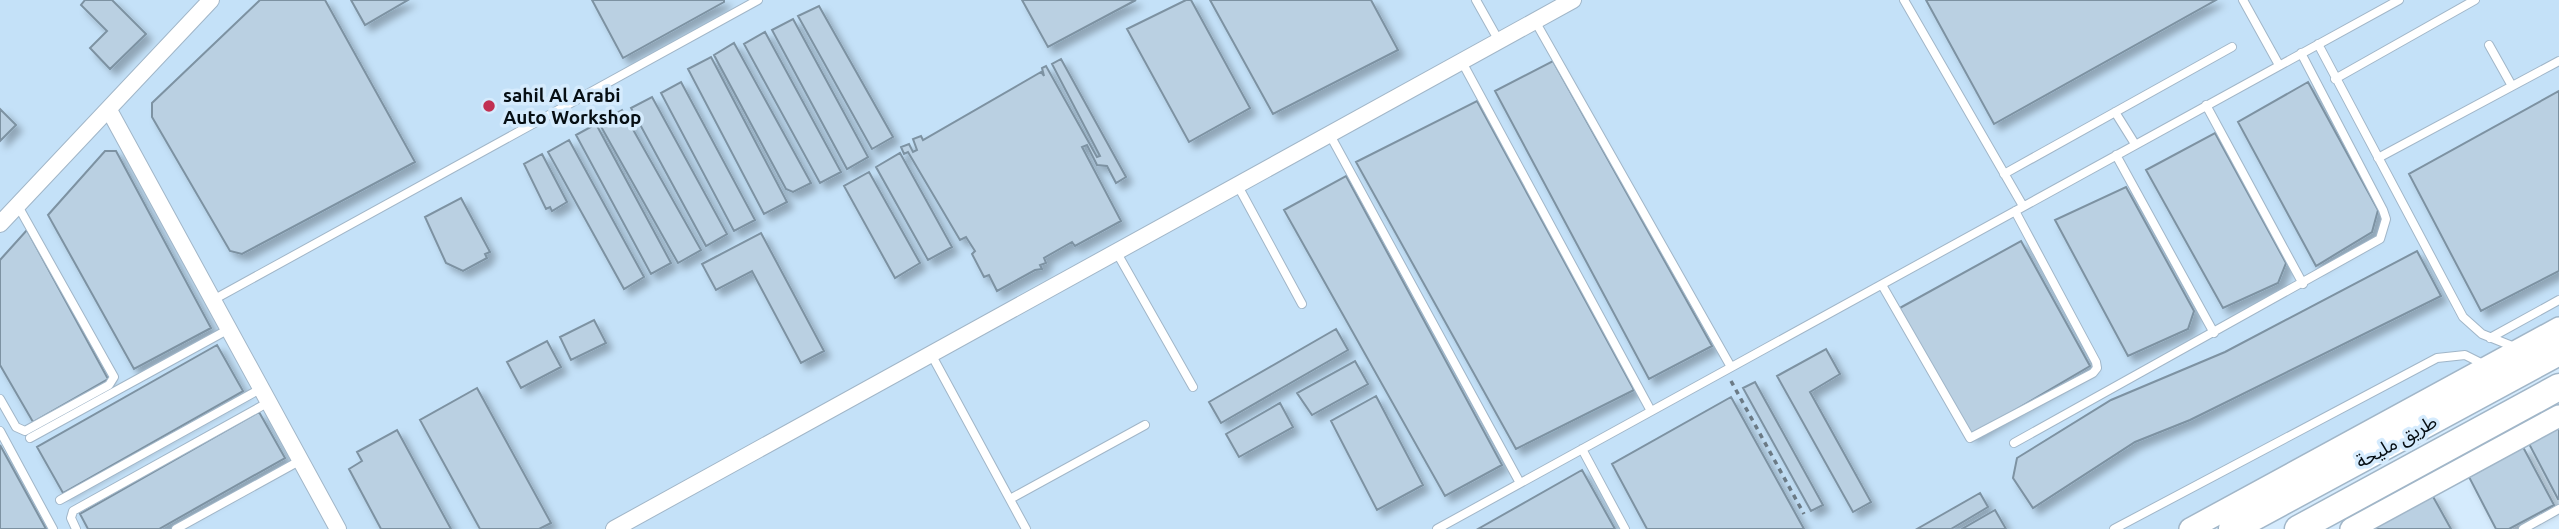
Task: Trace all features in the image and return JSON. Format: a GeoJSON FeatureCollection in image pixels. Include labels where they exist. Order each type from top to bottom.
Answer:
{"type":"FeatureCollection","features":[{"type":"Feature","properties":{"kind":"main road","name":"طريق مليحة"},"geometry":{"type":"LineString","coordinates":[[2232,529],[2559,352]]}},
{"type":"Feature","properties":{"kind":"main road","name":"طريق مليحة"},"geometry":{"type":"LineString","coordinates":[[2298,529],[2559,387]]}},
{"type":"Feature","properties":{"kind":"street"},"geometry":{"type":"LineString","coordinates":[[0,224],[211,0]]}},
{"type":"Feature","properties":{"kind":"street"},"geometry":{"type":"LineString","coordinates":[[614,529],[1573,0]]}},
{"type":"Feature","properties":{"kind":"street"},"geometry":{"type":"LineString","coordinates":[[109,110],[338,529]]}},
{"type":"Feature","properties":{"kind":"street"},"geometry":{"type":"LineString","coordinates":[[2190,529],[2559,328]]}},
{"type":"Feature","properties":{"kind":"street"},"geometry":{"type":"LineString","coordinates":[[2351,529],[2559,416]]}},
{"type":"Feature","properties":{"kind":"lane"},"geometry":{"type":"LineString","coordinates":[[213,300],[758,0]]}},
{"type":"Feature","properties":{"kind":"lane"},"geometry":{"type":"LineString","coordinates":[[1476,0],[1499,41]]}},
{"type":"Feature","properties":{"kind":"lane"},"geometry":{"type":"LineString","coordinates":[[1904,0],[2023,206]]}},
{"type":"Feature","properties":{"kind":"lane"},"geometry":{"type":"LineString","coordinates":[[2243,0],[2279,65]]}},
{"type":"Feature","properties":{"kind":"lane"},"geometry":{"type":"LineString","coordinates":[[1437,529],[1449,526],[1581,449],[2399,0]]}},
{"type":"Feature","properties":{"kind":"lane"},"geometry":{"type":"LineString","coordinates":[[2335,79],[2475,0]]}},
{"type":"Feature","properties":{"kind":"lane"},"geometry":{"type":"LineString","coordinates":[[1535,21],[1728,369]]}},
{"type":"Feature","properties":{"kind":"lane"},"geometry":{"type":"LineString","coordinates":[[2318,44],[2463,317],[2475,330],[2520,349]]}},
{"type":"Feature","properties":{"kind":"lane"},"geometry":{"type":"LineString","coordinates":[[2489,45],[2512,86]]}},
{"type":"Feature","properties":{"kind":"lane"},"geometry":{"type":"LineString","coordinates":[[2004,174],[2232,47]]}},
{"type":"Feature","properties":{"kind":"lane"},"geometry":{"type":"LineString","coordinates":[[2014,443],[2372,246],[2380,239],[2386,219],[2301,53]]}},
{"type":"Feature","properties":{"kind":"lane"},"geometry":{"type":"LineString","coordinates":[[2378,158],[2559,61]]}},
{"type":"Feature","properties":{"kind":"lane"},"geometry":{"type":"LineString","coordinates":[[1462,62],[1651,411]]}},
{"type":"Feature","properties":{"kind":"lane"},"geometry":{"type":"LineString","coordinates":[[2206,105],[2303,284]]}},
{"type":"Feature","properties":{"kind":"lane"},"geometry":{"type":"LineString","coordinates":[[2115,112],[2135,144]]}},
{"type":"Feature","properties":{"kind":"lane"},"geometry":{"type":"LineString","coordinates":[[1330,135],[1520,483]]}},
{"type":"Feature","properties":{"kind":"lane"},"geometry":{"type":"LineString","coordinates":[[2116,155],[2214,333]]}},
{"type":"Feature","properties":{"kind":"lane"},"geometry":{"type":"LineString","coordinates":[[1238,186],[1302,304]]}},
{"type":"Feature","properties":{"kind":"lane"},"geometry":{"type":"LineString","coordinates":[[0,399],[13,424],[25,431],[109,385],[114,377],[18,206]]}},
{"type":"Feature","properties":{"kind":"lane"},"geometry":{"type":"LineString","coordinates":[[1882,285],[1967,437],[1976,437],[2070,386],[2096,371],[2097,365],[2015,211]]}},
{"type":"Feature","properties":{"kind":"lane"},"geometry":{"type":"LineString","coordinates":[[1117,253],[1193,387]]}},
{"type":"Feature","properties":{"kind":"lane"},"geometry":{"type":"LineString","coordinates":[[2490,338],[2559,300]]}},
{"type":"Feature","properties":{"kind":"lane"},"geometry":{"type":"LineString","coordinates":[[30,439],[229,329]]}},
{"type":"Feature","properties":{"kind":"lane"},"geometry":{"type":"LineString","coordinates":[[931,354],[1026,529]]}},
{"type":"Feature","properties":{"kind":"lane"},"geometry":{"type":"LineString","coordinates":[[2114,529],[2437,358],[2465,355],[2488,367]]}},
{"type":"Feature","properties":{"kind":"lane"},"geometry":{"type":"LineString","coordinates":[[60,500],[265,395]]}},
{"type":"Feature","properties":{"kind":"lane"},"geometry":{"type":"LineString","coordinates":[[76,529],[71,518],[74,511],[265,395]]}},
{"type":"Feature","properties":{"kind":"lane"},"geometry":{"type":"LineString","coordinates":[[1010,499],[1145,425]]}},
{"type":"Feature","properties":{"kind":"lane"},"geometry":{"type":"LineString","coordinates":[[0,431],[53,529]]}},
{"type":"Feature","properties":{"kind":"lane"},"geometry":{"type":"LineString","coordinates":[[1581,449],[1625,529]]}},
{"type":"Feature","properties":{"kind":"lane"},"geometry":{"type":"LineString","coordinates":[[176,529],[301,460]]}},
{"type":"Feature","properties":{"kind":"lane"},"geometry":{"type":"LineString","coordinates":[[2523,529],[2559,509]]}},
{"type":"Feature","properties":{"kind":"path"},"geometry":{"type":"LineString","coordinates":[[1728,369],[1804,514]]}},
{"type":"Feature","properties":{"kind":"shaded area"},"geometry":{"type":"Polygon","coordinates":[[[0,0],[2559,0],[2559,330],[2204,529],[0,529],[0,0]]]}},
{"type":"Feature","properties":{"kind":"building"},"geometry":{"type":"Polygon","coordinates":[[[85,0],[112,0],[146,34],[110,69],[90,48],[107,31],[81,5],[85,0]]]}},
{"type":"Feature","properties":{"kind":"building"},"geometry":{"type":"Polygon","coordinates":[[[260,0],[325,0],[415,162],[242,254],[230,251],[152,117],[152,103],[260,0]]]}},
{"type":"Feature","properties":{"kind":"building"},"geometry":{"type":"Polygon","coordinates":[[[351,0],[408,0],[365,25],[351,0]]]}},
{"type":"Feature","properties":{"kind":"building"},"geometry":{"type":"Polygon","coordinates":[[[592,0],[724,0],[724,2],[623,58],[592,0]]]}},
{"type":"Feature","properties":{"kind":"building"},"geometry":{"type":"Polygon","coordinates":[[[1022,0],[1136,0],[1048,47],[1022,0]]]}},
{"type":"Feature","properties":{"kind":"building"},"geometry":{"type":"Polygon","coordinates":[[[1191,0],[1250,108],[1189,142],[1127,29],[1191,0]]]}},
{"type":"Feature","properties":{"kind":"building"},"geometry":{"type":"Polygon","coordinates":[[[1210,0],[1371,0],[1398,50],[1273,114],[1210,0]]]}},
{"type":"Feature","properties":{"kind":"building"},"geometry":{"type":"Polygon","coordinates":[[[1926,0],[2216,0],[1994,124],[1926,0]]]}},
{"type":"Feature","properties":{"kind":"building"},"geometry":{"type":"Polygon","coordinates":[[[819,6],[893,137],[872,149],[798,16],[819,6]]]}},
{"type":"Feature","properties":{"kind":"building"},"geometry":{"type":"Polygon","coordinates":[[[793,19],[868,157],[847,169],[772,30],[793,19]]]}},
{"type":"Feature","properties":{"kind":"building"},"geometry":{"type":"Polygon","coordinates":[[[765,32],[841,172],[820,183],[744,44],[765,32]]]}},
{"type":"Feature","properties":{"kind":"building"},"geometry":{"type":"Polygon","coordinates":[[[734,43],[811,183],[793,192],[786,189],[714,55],[734,43]]]}},
{"type":"Feature","properties":{"kind":"building"},"geometry":{"type":"Polygon","coordinates":[[[711,57],[787,202],[764,214],[688,69],[711,57]]]}},
{"type":"Feature","properties":{"kind":"building"},"geometry":{"type":"Polygon","coordinates":[[[1061,59],[1126,177],[1116,183],[1107,166],[1097,165],[1087,145],[1082,147],[1121,221],[1075,246],[1072,242],[1044,258],[1046,263],[1040,265],[1042,269],[1035,270],[997,291],[989,275],[984,277],[972,254],[975,251],[966,237],[960,240],[908,152],[904,154],[901,147],[909,144],[913,152],[917,150],[913,139],[921,136],[923,140],[1041,72],[1044,76],[1042,68],[1046,66],[1097,157],[1100,156],[1052,64],[1061,59]]]}},
{"type":"Feature","properties":{"kind":"building"},"geometry":{"type":"Polygon","coordinates":[[[1553,61],[1712,346],[1649,379],[1495,91],[1553,61]]]}},
{"type":"Feature","properties":{"kind":"building"},"geometry":{"type":"Polygon","coordinates":[[[681,82],[755,220],[734,231],[661,93],[681,82]]]}},
{"type":"Feature","properties":{"kind":"building"},"geometry":{"type":"Polygon","coordinates":[[[2308,82],[2378,210],[2372,232],[2316,266],[2238,122],[2308,82]]]}},
{"type":"Feature","properties":{"kind":"building"},"geometry":{"type":"Polygon","coordinates":[[[2559,91],[2559,271],[2481,311],[2409,174],[2559,91]]]}},
{"type":"Feature","properties":{"kind":"building"},"geometry":{"type":"Polygon","coordinates":[[[652,97],[727,234],[706,246],[631,108],[652,97]]]}},
{"type":"Feature","properties":{"kind":"building"},"geometry":{"type":"Polygon","coordinates":[[[1477,101],[1634,390],[1516,449],[1356,162],[1477,101]]]}},
{"type":"Feature","properties":{"kind":"building"},"geometry":{"type":"Polygon","coordinates":[[[0,109],[16,125],[0,141],[0,109]]]}},
{"type":"Feature","properties":{"kind":"building"},"geometry":{"type":"Polygon","coordinates":[[[622,110],[701,250],[678,263],[599,123],[622,110]]]}},
{"type":"Feature","properties":{"kind":"building"},"geometry":{"type":"Polygon","coordinates":[[[596,124],[671,263],[651,274],[576,135],[596,124]]]}},
{"type":"Feature","properties":{"kind":"building"},"geometry":{"type":"Polygon","coordinates":[[[2215,133],[2286,263],[2278,283],[2223,308],[2146,170],[2215,133]]]}},
{"type":"Feature","properties":{"kind":"building"},"geometry":{"type":"Polygon","coordinates":[[[569,140],[644,277],[624,289],[548,152],[569,140]]]}},
{"type":"Feature","properties":{"kind":"building"},"geometry":{"type":"Polygon","coordinates":[[[105,151],[116,151],[211,328],[134,369],[48,215],[105,151]]]}},
{"type":"Feature","properties":{"kind":"building"},"geometry":{"type":"Polygon","coordinates":[[[900,153],[952,247],[928,260],[876,167],[900,153]]]}},
{"type":"Feature","properties":{"kind":"building"},"geometry":{"type":"Polygon","coordinates":[[[542,154],[567,202],[552,211],[550,207],[546,209],[524,164],[542,154]]]}},
{"type":"Feature","properties":{"kind":"building"},"geometry":{"type":"Polygon","coordinates":[[[869,172],[920,263],[895,278],[844,186],[869,172]]]}},
{"type":"Feature","properties":{"kind":"building"},"geometry":{"type":"Polygon","coordinates":[[[1346,176],[1502,465],[1445,496],[1284,210],[1346,176]]]}},
{"type":"Feature","properties":{"kind":"building"},"geometry":{"type":"Polygon","coordinates":[[[2126,187],[2194,311],[2188,329],[2128,356],[2055,220],[2126,187]]]}},
{"type":"Feature","properties":{"kind":"building"},"geometry":{"type":"Polygon","coordinates":[[[461,198],[490,252],[485,254],[487,258],[463,271],[446,263],[425,217],[461,198]]]}},
{"type":"Feature","properties":{"kind":"building"},"geometry":{"type":"Polygon","coordinates":[[[27,230],[108,379],[33,422],[0,365],[0,260],[27,230]]]}},
{"type":"Feature","properties":{"kind":"building"},"geometry":{"type":"Polygon","coordinates":[[[761,233],[824,351],[801,363],[752,271],[716,290],[702,264],[761,233]]]}},
{"type":"Feature","properties":{"kind":"building"},"geometry":{"type":"Polygon","coordinates":[[[2021,241],[2090,366],[1971,436],[1898,309],[2021,241]]]}},
{"type":"Feature","properties":{"kind":"building"},"geometry":{"type":"Polygon","coordinates":[[[2417,251],[2441,296],[2190,420],[2135,442],[2033,508],[2013,478],[2017,458],[2111,400],[2225,352],[2417,251]]]}},
{"type":"Feature","properties":{"kind":"building"},"geometry":{"type":"Polygon","coordinates":[[[594,320],[606,343],[571,360],[560,337],[594,320]]]}},
{"type":"Feature","properties":{"kind":"building"},"geometry":{"type":"Polygon","coordinates":[[[1336,329],[1348,350],[1221,423],[1209,402],[1336,329]]]}},
{"type":"Feature","properties":{"kind":"building"},"geometry":{"type":"Polygon","coordinates":[[[547,341],[561,367],[521,388],[507,362],[547,341]]]}},
{"type":"Feature","properties":{"kind":"building"},"geometry":{"type":"Polygon","coordinates":[[[217,345],[243,391],[63,493],[37,447],[217,345]]]}},
{"type":"Feature","properties":{"kind":"building"},"geometry":{"type":"Polygon","coordinates":[[[1826,349],[1840,374],[1810,392],[1871,502],[1853,512],[1777,376],[1826,349]]]}},
{"type":"Feature","properties":{"kind":"building"},"geometry":{"type":"Polygon","coordinates":[[[1355,361],[1368,384],[1312,415],[1297,393],[1355,361]]]}},
{"type":"Feature","properties":{"kind":"building"},"geometry":{"type":"Polygon","coordinates":[[[1755,382],[1823,505],[1811,511],[1743,388],[1755,382]]]}},
{"type":"Feature","properties":{"kind":"building"},"geometry":{"type":"Polygon","coordinates":[[[477,388],[551,523],[539,529],[480,529],[420,420],[477,388]]]}},
{"type":"Feature","properties":{"kind":"building"},"geometry":{"type":"Polygon","coordinates":[[[1376,396],[1423,485],[1377,510],[1331,421],[1376,396]]]}},
{"type":"Feature","properties":{"kind":"building"},"geometry":{"type":"Polygon","coordinates":[[[1731,397],[1804,529],[1647,529],[1612,464],[1731,397]]]}},
{"type":"Feature","properties":{"kind":"building"},"geometry":{"type":"Polygon","coordinates":[[[1280,403],[1293,427],[1239,457],[1226,434],[1280,403]]]}},
{"type":"Feature","properties":{"kind":"building"},"geometry":{"type":"Polygon","coordinates":[[[259,412],[285,458],[159,529],[88,529],[80,514],[259,412]]]}},
{"type":"Feature","properties":{"kind":"building"},"geometry":{"type":"Polygon","coordinates":[[[2559,423],[2559,499],[2558,499],[2527,440],[2559,423]]]}},
{"type":"Feature","properties":{"kind":"building"},"geometry":{"type":"Polygon","coordinates":[[[397,430],[451,529],[381,529],[349,469],[362,461],[357,452],[397,430]]]}},
{"type":"Feature","properties":{"kind":"building"},"geometry":{"type":"Polygon","coordinates":[[[0,445],[46,529],[0,529],[0,445]]]}},
{"type":"Feature","properties":{"kind":"building"},"geometry":{"type":"Polygon","coordinates":[[[2523,447],[2554,505],[2509,529],[2496,529],[2469,477],[2523,447]]]}},
{"type":"Feature","properties":{"kind":"building"},"geometry":{"type":"Polygon","coordinates":[[[1582,470],[1615,529],[1478,529],[1582,470]]]}},
{"type":"Feature","properties":{"kind":"building"},"geometry":{"type":"Polygon","coordinates":[[[1980,493],[1988,507],[1951,529],[1917,529],[1980,493]]]}},
{"type":"Feature","properties":{"kind":"building"},"geometry":{"type":"Polygon","coordinates":[[[2431,493],[2451,529],[2368,529],[2431,493]]]}},
{"type":"Feature","properties":{"kind":"building"},"geometry":{"type":"Polygon","coordinates":[[[1995,510],[2006,529],[1962,529],[1995,510]]]}},
{"type":"Feature","properties":{"kind":"place","name":"sahil Al Arabi Auto Workshop"},"geometry":{"type":"Point","coordinates":[489,106]}}]}
